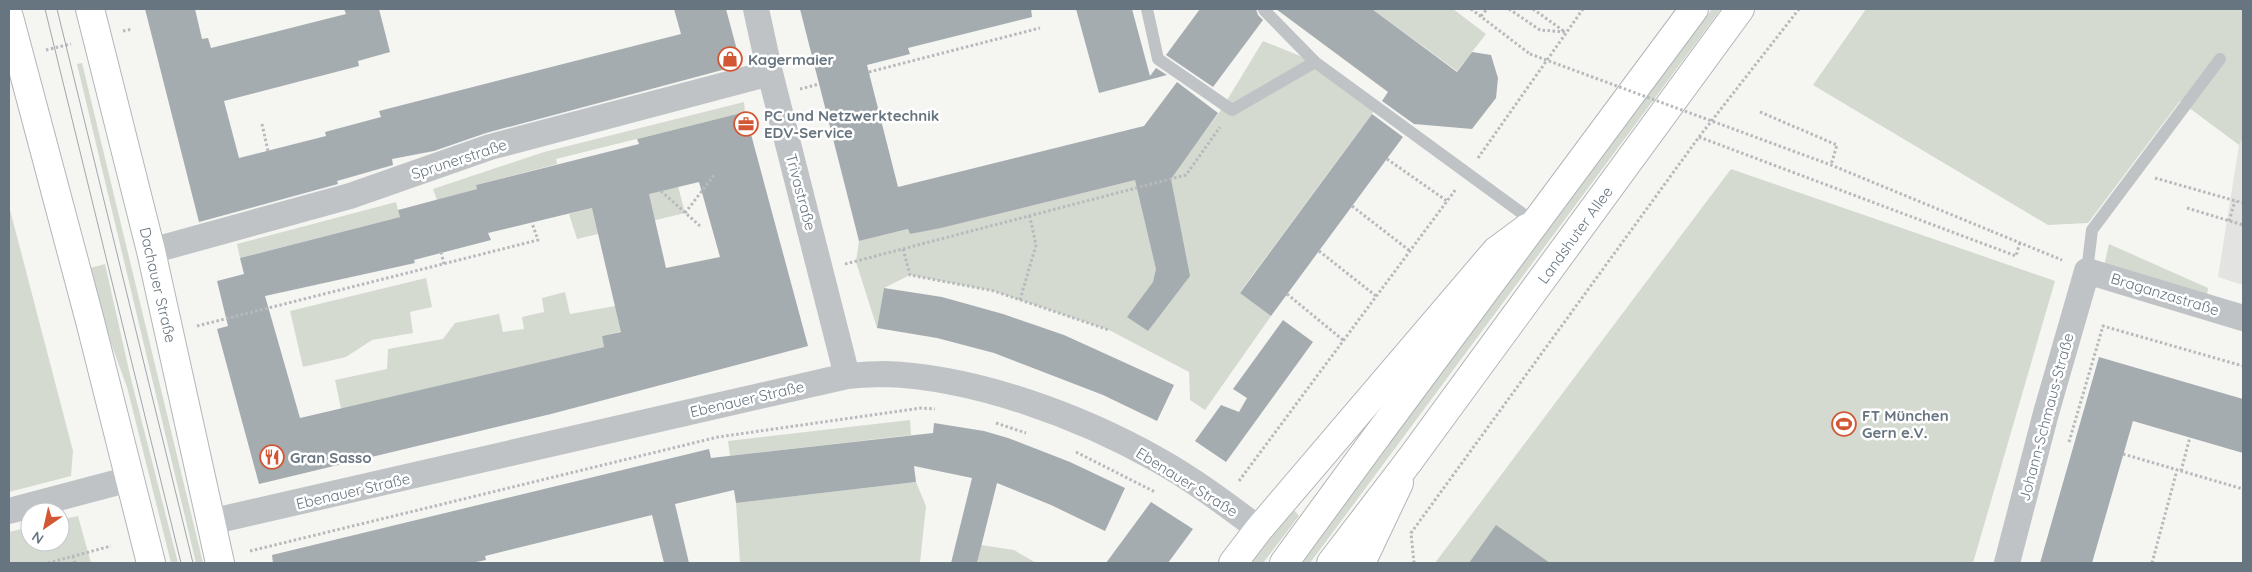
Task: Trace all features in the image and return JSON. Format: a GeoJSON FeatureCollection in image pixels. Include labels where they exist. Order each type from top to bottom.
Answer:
{"type":"FeatureCollection","features":[{"type":"Feature","properties":{"kind":"main road","name":"Dachauer Straße"},"geometry":{"type":"LineString","coordinates":[[90,9],[151,251],[220,563]]}},
{"type":"Feature","properties":{"kind":"main road"},"geometry":{"type":"LineString","coordinates":[[1284,563],[1534,222],[1694,9]]}},
{"type":"Feature","properties":{"kind":"main road","name":"Landshuter Allee"},"geometry":{"type":"LineString","coordinates":[[1331,563],[1409,460],[1740,9]]}},
{"type":"Feature","properties":{"kind":"main road"},"geometry":{"type":"LineString","coordinates":[[9,17],[151,563]]}},
{"type":"Feature","properties":{"kind":"main road"},"geometry":{"type":"LineString","coordinates":[[1233,563],[1259,528],[1496,252],[1534,222]]}},
{"type":"Feature","properties":{"kind":"main road","name":"Landshuter Allee"},"geometry":{"type":"LineString","coordinates":[[1361,563],[1409,460]]}},
{"type":"Feature","properties":{"kind":"street","name":"Trivastraße"},"geometry":{"type":"LineString","coordinates":[[756,9],[770,73],[847,376]]}},
{"type":"Feature","properties":{"kind":"street","name":"Sprunerstraße"},"geometry":{"type":"LineString","coordinates":[[151,251],[350,196],[490,147],[770,73]]}},
{"type":"Feature","properties":{"kind":"street","name":"Braganzastraße"},"geometry":{"type":"LineString","coordinates":[[2087,271],[2243,318]]}},
{"type":"Feature","properties":{"kind":"street","name":"Johann-Schmaus-Straße"},"geometry":{"type":"LineString","coordinates":[[2006,563],[2046,413],[2087,271]]}},
{"type":"Feature","properties":{"kind":"street","name":"Ebenauer Straße"},"geometry":{"type":"LineString","coordinates":[[210,522],[847,376],[884,374],[934,379],[1015,398],[1088,426],[1158,460],[1259,528]]}},
{"type":"Feature","properties":{"kind":"street"},"geometry":{"type":"LineString","coordinates":[[9,511],[130,479]]}},
{"type":"Feature","properties":{"kind":"lane"},"geometry":{"type":"LineString","coordinates":[[1147,9],[1158,60],[1232,110],[1316,62]]}},
{"type":"Feature","properties":{"kind":"lane"},"geometry":{"type":"LineString","coordinates":[[1264,10],[1316,62],[1534,222]]}},
{"type":"Feature","properties":{"kind":"lane"},"geometry":{"type":"LineString","coordinates":[[2087,271],[2092,230],[2220,59]]}},
{"type":"Feature","properties":{"kind":"path"},"geometry":{"type":"LineString","coordinates":[[1471,9],[1530,54],[1832,165],[2087,271]]}},
{"type":"Feature","properties":{"kind":"path"},"geometry":{"type":"LineString","coordinates":[[1481,16],[1487,9]]}},
{"type":"Feature","properties":{"kind":"path"},"geometry":{"type":"LineString","coordinates":[[1509,9],[1540,30],[1565,32]]}},
{"type":"Feature","properties":{"kind":"path"},"geometry":{"type":"LineString","coordinates":[[1533,9],[1565,32]]}},
{"type":"Feature","properties":{"kind":"path"},"geometry":{"type":"LineString","coordinates":[[1230,507],[1237,483],[1468,172],[1583,9]]}},
{"type":"Feature","properties":{"kind":"path"},"geometry":{"type":"LineString","coordinates":[[1414,563],[1411,533],[1699,138],[1799,9]]}},
{"type":"Feature","properties":{"kind":"path"},"geometry":{"type":"LineString","coordinates":[[869,72],[1040,28]]}},
{"type":"Feature","properties":{"kind":"path"},"geometry":{"type":"LineString","coordinates":[[821,269],[1186,175],[1232,110]]}},
{"type":"Feature","properties":{"kind":"path"},"geometry":{"type":"LineString","coordinates":[[1760,112],[1837,145],[1832,165]]}},
{"type":"Feature","properties":{"kind":"path"},"geometry":{"type":"LineString","coordinates":[[262,124],[268,151]]}},
{"type":"Feature","properties":{"kind":"path"},"geometry":{"type":"LineString","coordinates":[[1699,138],[2016,256],[2020,242]]}},
{"type":"Feature","properties":{"kind":"path"},"geometry":{"type":"LineString","coordinates":[[1387,159],[1446,201]]}},
{"type":"Feature","properties":{"kind":"path"},"geometry":{"type":"LineString","coordinates":[[2136,172],[2243,203]]}},
{"type":"Feature","properties":{"kind":"path"},"geometry":{"type":"LineString","coordinates":[[685,213],[715,174]]}},
{"type":"Feature","properties":{"kind":"path"},"geometry":{"type":"LineString","coordinates":[[661,191],[700,226]]}},
{"type":"Feature","properties":{"kind":"path"},"geometry":{"type":"LineString","coordinates":[[2229,221],[2236,201]]}},
{"type":"Feature","properties":{"kind":"path"},"geometry":{"type":"LineString","coordinates":[[1352,206],[1410,251]]}},
{"type":"Feature","properties":{"kind":"path"},"geometry":{"type":"LineString","coordinates":[[2187,208],[2243,225]]}},
{"type":"Feature","properties":{"kind":"path"},"geometry":{"type":"LineString","coordinates":[[1020,300],[1036,245],[1029,214]]}},
{"type":"Feature","properties":{"kind":"path"},"geometry":{"type":"LineString","coordinates":[[197,326],[538,240],[532,223]]}},
{"type":"Feature","properties":{"kind":"path"},"geometry":{"type":"LineString","coordinates":[[903,249],[910,275],[994,291],[1109,330]]}},
{"type":"Feature","properties":{"kind":"path"},"geometry":{"type":"LineString","coordinates":[[1319,251],[1376,296]]}},
{"type":"Feature","properties":{"kind":"path"},"geometry":{"type":"LineString","coordinates":[[441,252],[444,264]]}},
{"type":"Feature","properties":{"kind":"path"},"geometry":{"type":"LineString","coordinates":[[1287,294],[1343,340]]}},
{"type":"Feature","properties":{"kind":"path"},"geometry":{"type":"LineString","coordinates":[[2067,447],[2103,326],[2243,366]]}},
{"type":"Feature","properties":{"kind":"path"},"geometry":{"type":"LineString","coordinates":[[250,551],[718,437],[921,408],[939,409]]}},
{"type":"Feature","properties":{"kind":"path"},"geometry":{"type":"LineString","coordinates":[[993,422],[1030,434]]}},
{"type":"Feature","properties":{"kind":"path"},"geometry":{"type":"LineString","coordinates":[[2152,563],[2190,437]]}},
{"type":"Feature","properties":{"kind":"path"},"geometry":{"type":"LineString","coordinates":[[2070,438],[2076,440]]}},
{"type":"Feature","properties":{"kind":"path"},"geometry":{"type":"LineString","coordinates":[[1074,451],[1159,494]]}},
{"type":"Feature","properties":{"kind":"path"},"geometry":{"type":"LineString","coordinates":[[2123,454],[2243,489]]}},
{"type":"Feature","properties":{"kind":"path"},"geometry":{"type":"LineString","coordinates":[[48,563],[111,546]]}},
{"type":"Feature","properties":{"kind":"path"},"geometry":{"type":"LineString","coordinates":[[73,556],[75,563]]}},
{"type":"Feature","properties":{"kind":"shaded area"},"geometry":{"type":"Polygon","coordinates":[[[1372,9],[1453,9],[1486,34],[1457,71],[1372,9]]]}},
{"type":"Feature","properties":{"kind":"shaded area"},"geometry":{"type":"Polygon","coordinates":[[[1712,9],[1721,9],[1310,563],[1300,563],[1712,9]]]}},
{"type":"Feature","properties":{"kind":"shaded area"},"geometry":{"type":"Polygon","coordinates":[[[1866,9],[2243,9],[2243,138],[2239,145],[2180,101],[2088,223],[2048,225],[1813,85],[1866,9]]]}},
{"type":"Feature","properties":{"kind":"shaded area"},"geometry":{"type":"Polygon","coordinates":[[[1263,41],[1315,62],[1374,111],[1240,292],[1271,316],[1205,410],[1190,400],[1189,372],[1109,330],[994,291],[910,275],[884,288],[877,328],[856,262],[859,241],[908,229],[910,234],[1177,169],[1221,110],[1263,41]]]}},
{"type":"Feature","properties":{"kind":"shaded area"},"geometry":{"type":"Polygon","coordinates":[[[82,63],[203,563],[196,563],[77,64],[82,63]]]}},
{"type":"Feature","properties":{"kind":"shaded area"},"geometry":{"type":"Polygon","coordinates":[[[744,102],[745,112],[556,159],[557,164],[476,185],[477,189],[437,200],[433,189],[544,152],[744,102]]]}},
{"type":"Feature","properties":{"kind":"shaded area"},"geometry":{"type":"Polygon","coordinates":[[[2243,138],[2243,285],[2218,277],[2239,145],[2243,138]]]}},
{"type":"Feature","properties":{"kind":"shaded area","name":"FT München Gern e.V."},"geometry":{"type":"Polygon","coordinates":[[[1731,169],[2055,281],[1973,563],[1435,563],[1731,169]]]}},
{"type":"Feature","properties":{"kind":"shaded area"},"geometry":{"type":"Polygon","coordinates":[[[678,186],[685,213],[577,239],[569,214],[678,186]]]}},
{"type":"Feature","properties":{"kind":"shaded area"},"geometry":{"type":"Polygon","coordinates":[[[396,202],[400,217],[240,258],[237,244],[396,202]]]}},
{"type":"Feature","properties":{"kind":"shaded area"},"geometry":{"type":"Polygon","coordinates":[[[9,206],[73,451],[71,476],[9,492],[9,206]]]}},
{"type":"Feature","properties":{"kind":"shaded area"},"geometry":{"type":"Polygon","coordinates":[[[2109,244],[2208,288],[2207,295],[2104,266],[2109,244]]]}},
{"type":"Feature","properties":{"kind":"shaded area"},"geometry":{"type":"Polygon","coordinates":[[[105,264],[131,379],[178,563],[171,563],[127,387],[94,297],[90,268],[105,264]]]}},
{"type":"Feature","properties":{"kind":"shaded area"},"geometry":{"type":"Polygon","coordinates":[[[426,278],[432,307],[410,312],[413,333],[372,340],[346,357],[303,367],[290,311],[426,278]]]}},
{"type":"Feature","properties":{"kind":"shaded area"},"geometry":{"type":"Polygon","coordinates":[[[565,292],[570,314],[615,306],[623,331],[602,336],[604,347],[341,409],[335,380],[387,369],[388,349],[443,339],[455,323],[499,314],[503,332],[524,329],[522,317],[544,312],[542,298],[565,292]]]}},
{"type":"Feature","properties":{"kind":"shaded area"},"geometry":{"type":"Polygon","coordinates":[[[910,420],[911,435],[730,456],[728,441],[910,420]]]}},
{"type":"Feature","properties":{"kind":"shaded area"},"geometry":{"type":"Polygon","coordinates":[[[916,482],[926,506],[920,563],[740,563],[736,503],[916,482]]]}},
{"type":"Feature","properties":{"kind":"shaded area"},"geometry":{"type":"Polygon","coordinates":[[[1295,511],[1299,516],[1263,563],[1249,563],[1292,512],[1295,511]]]}},
{"type":"Feature","properties":{"kind":"shaded area"},"geometry":{"type":"Polygon","coordinates":[[[78,516],[91,563],[9,563],[9,532],[20,529],[20,552],[70,552],[70,518],[78,516]]]}},
{"type":"Feature","properties":{"kind":"shaded area"},"geometry":{"type":"Polygon","coordinates":[[[981,545],[1014,550],[1036,563],[977,563],[981,545]]]}},
{"type":"Feature","properties":{"kind":"building"},"geometry":{"type":"Polygon","coordinates":[[[145,9],[195,9],[202,39],[208,38],[211,48],[346,14],[344,9],[379,9],[390,52],[358,61],[359,66],[224,101],[239,158],[326,136],[325,132],[381,117],[379,111],[681,34],[674,9],[726,9],[741,65],[486,133],[434,151],[392,159],[393,165],[337,181],[338,184],[199,222],[145,9]]]}},
{"type":"Feature","properties":{"kind":"building"},"geometry":{"type":"Polygon","coordinates":[[[800,9],[1031,9],[1032,17],[908,48],[910,54],[867,65],[898,187],[1144,126],[1177,82],[1218,113],[1171,179],[1190,276],[1148,331],[1127,317],[1153,282],[1156,269],[1135,180],[941,228],[910,234],[908,229],[859,241],[800,9]]]}},
{"type":"Feature","properties":{"kind":"building"},"geometry":{"type":"Polygon","coordinates":[[[1076,9],[1132,9],[1150,76],[1156,68],[1167,75],[1099,93],[1076,9]]]}},
{"type":"Feature","properties":{"kind":"building"},"geometry":{"type":"Polygon","coordinates":[[[1200,9],[1256,9],[1258,15],[1263,20],[1213,87],[1166,55],[1200,9]]]}},
{"type":"Feature","properties":{"kind":"building"},"geometry":{"type":"Polygon","coordinates":[[[1276,9],[1372,9],[1457,72],[1472,52],[1491,55],[1498,78],[1496,98],[1472,129],[1414,124],[1382,101],[1388,92],[1276,9]]]}},
{"type":"Feature","properties":{"kind":"building"},"geometry":{"type":"Polygon","coordinates":[[[745,112],[808,346],[551,414],[259,484],[217,329],[228,326],[217,281],[244,274],[240,258],[400,217],[398,210],[477,189],[476,185],[639,144],[637,139],[745,112]],[[699,182],[649,194],[666,268],[720,257],[699,182]],[[592,208],[488,233],[491,240],[414,260],[415,263],[265,296],[300,418],[604,347],[602,336],[621,332],[592,208]]]}},
{"type":"Feature","properties":{"kind":"building"},"geometry":{"type":"Polygon","coordinates":[[[1372,114],[1403,137],[1271,316],[1240,293],[1372,114]]]}},
{"type":"Feature","properties":{"kind":"building"},"geometry":{"type":"Polygon","coordinates":[[[884,288],[942,297],[1003,314],[1064,335],[1174,385],[1157,421],[1103,395],[994,353],[937,338],[877,328],[884,288]]]}},
{"type":"Feature","properties":{"kind":"building"},"geometry":{"type":"Polygon","coordinates":[[[1283,320],[1313,342],[1226,462],[1195,441],[1221,405],[1239,412],[1247,398],[1233,389],[1283,320]]]}},
{"type":"Feature","properties":{"kind":"building"},"geometry":{"type":"Polygon","coordinates":[[[2099,357],[2243,399],[2243,453],[2133,421],[2092,563],[2040,563],[2099,357]]]}},
{"type":"Feature","properties":{"kind":"building"},"geometry":{"type":"Polygon","coordinates":[[[934,423],[984,431],[1008,438],[1070,462],[1125,488],[1105,531],[1051,505],[997,483],[977,563],[951,563],[972,478],[914,466],[916,482],[736,503],[734,490],[675,504],[689,563],[664,563],[652,515],[485,556],[486,560],[471,563],[273,563],[272,555],[709,449],[711,458],[933,433],[934,423]]]}},
{"type":"Feature","properties":{"kind":"building"},"geometry":{"type":"Polygon","coordinates":[[[1151,502],[1193,529],[1168,563],[1106,563],[1151,502]]]}},
{"type":"Feature","properties":{"kind":"building"},"geometry":{"type":"Polygon","coordinates":[[[1496,525],[1550,563],[1469,563],[1496,525]]]}},
{"type":"Feature","properties":{"kind":"tram line"},"geometry":{"type":"LineString","coordinates":[[45,9],[181,563]]}},
{"type":"Feature","properties":{"kind":"tram line"},"geometry":{"type":"LineString","coordinates":[[57,9],[193,563]]}},
{"type":"Feature","properties":{"kind":"place","name":"Kagermaier"},"geometry":{"type":"Point","coordinates":[730,59]}},
{"type":"Feature","properties":{"kind":"place","name":"PC und Netzwerktechnik EDV-Service"},"geometry":{"type":"Point","coordinates":[746,124]}},
{"type":"Feature","properties":{"kind":"place","name":"FT München Gern e.V."},"geometry":{"type":"Point","coordinates":[1844,424]}},
{"type":"Feature","properties":{"kind":"place","name":"Gran Sasso"},"geometry":{"type":"Point","coordinates":[272,457]}}]}
